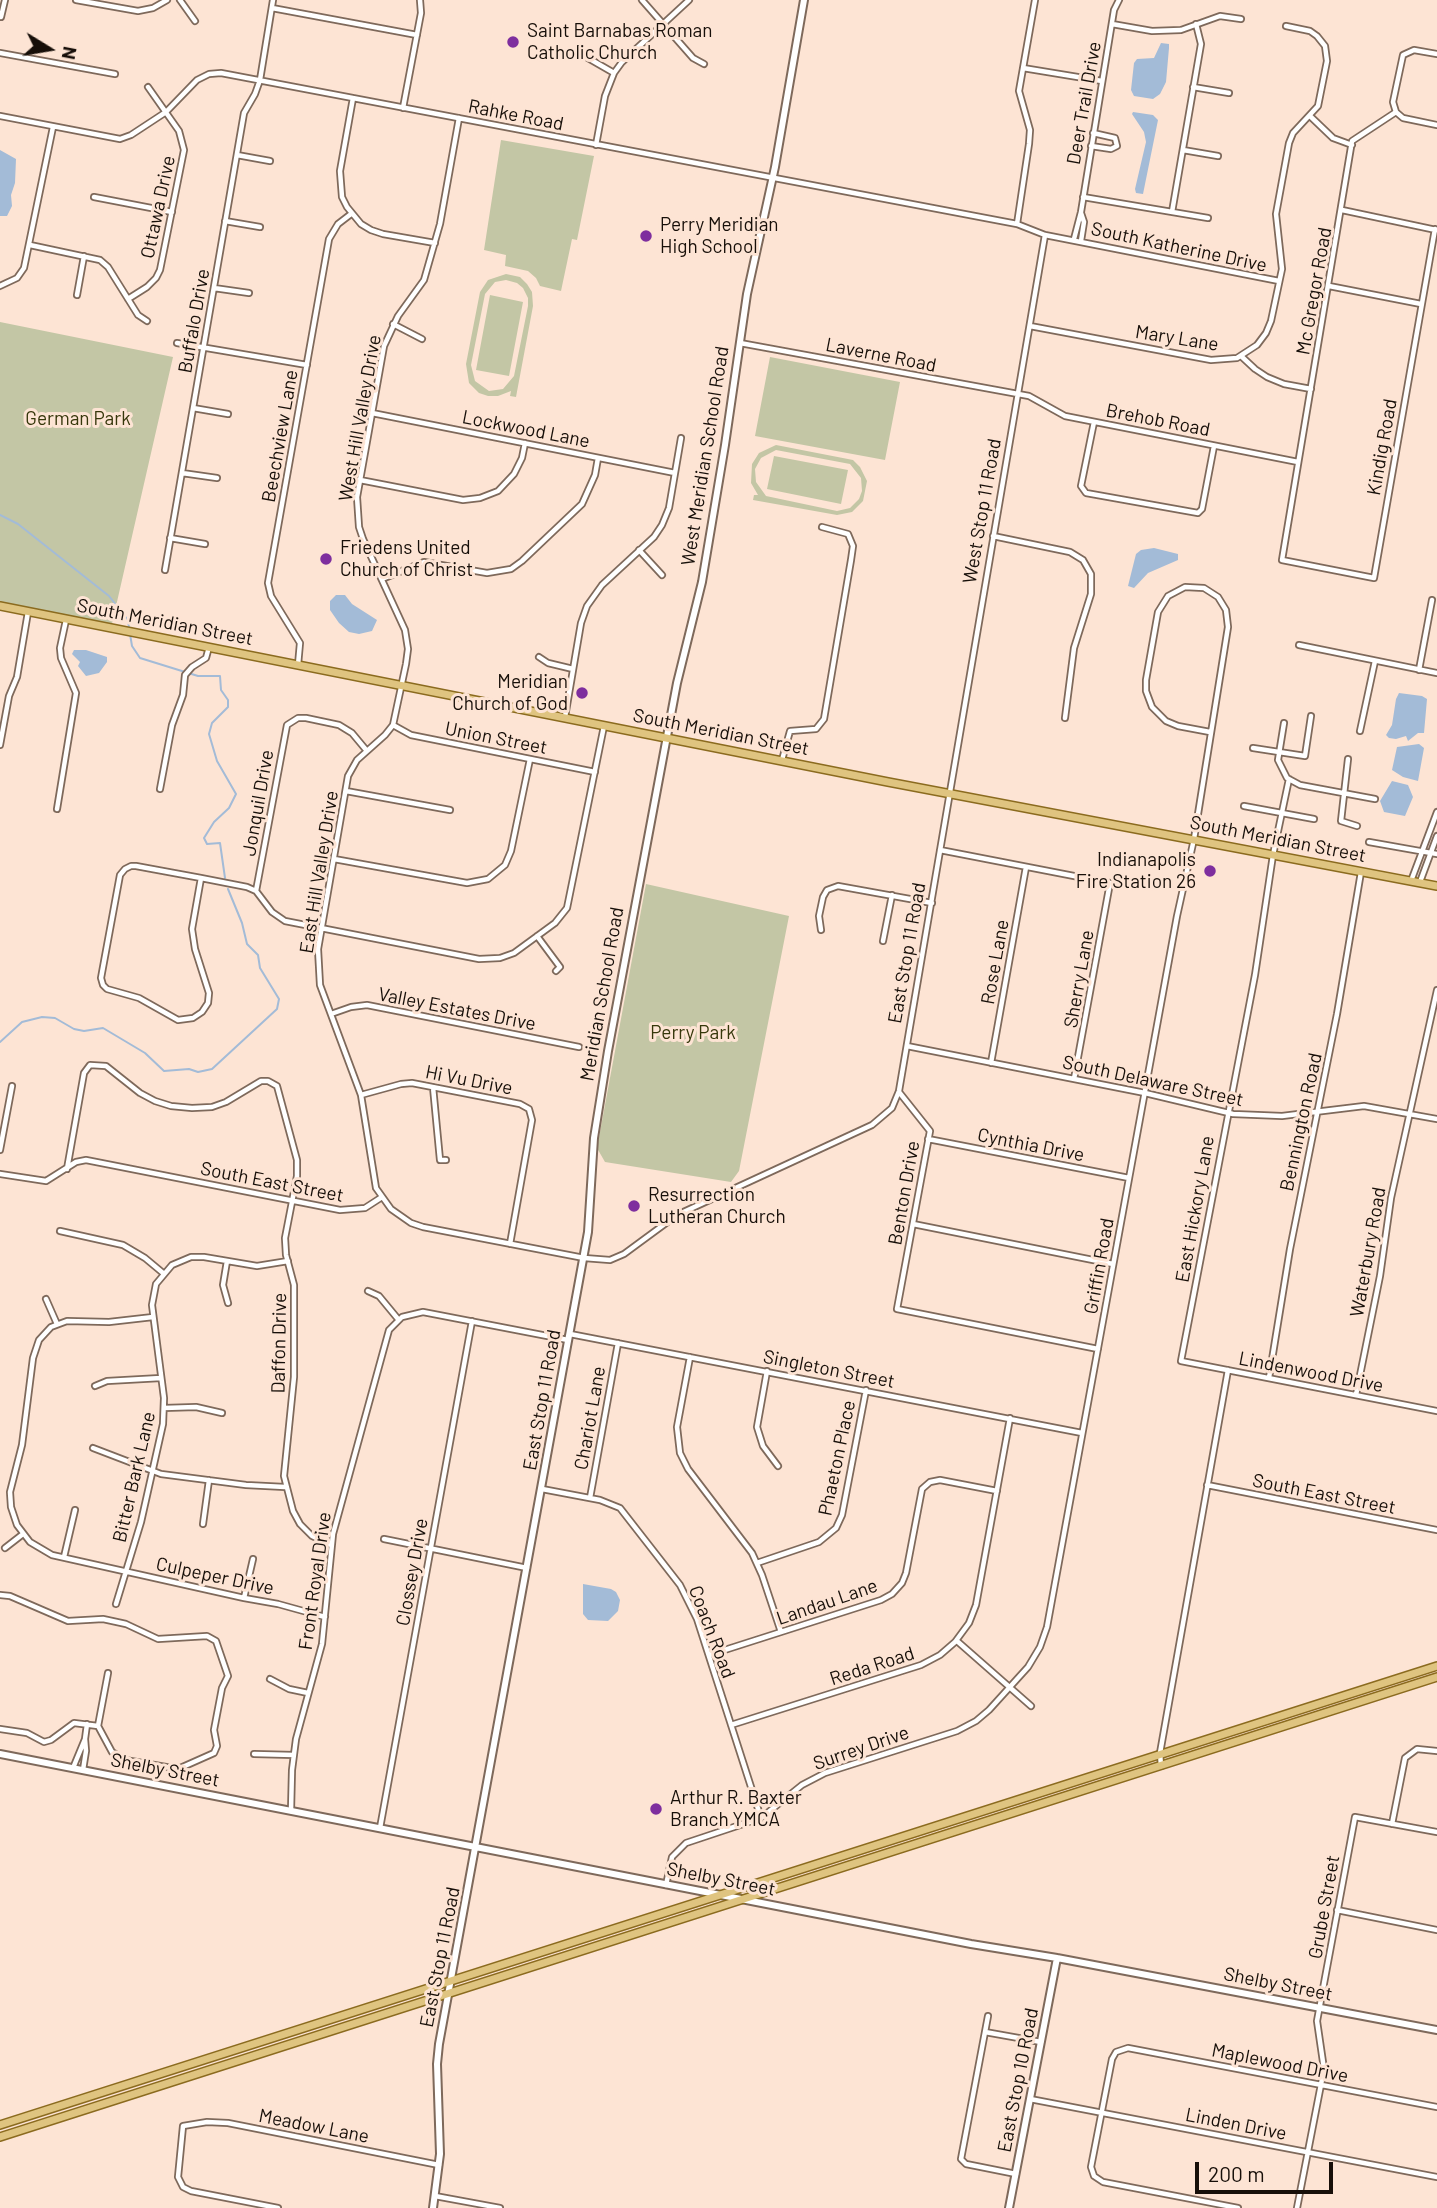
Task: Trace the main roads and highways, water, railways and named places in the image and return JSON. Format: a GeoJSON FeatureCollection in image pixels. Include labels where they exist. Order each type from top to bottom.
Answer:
{"type":"FeatureCollection","features":[{"type":"Feature","properties":{"kind":"main road","name":"West Meridian School Road"},"geometry":{"type":"LineString","coordinates":[[668,738],[677,682],[705,565],[739,342],[804,0]]}},
{"type":"Feature","properties":{"kind":"main road","name":"South Meridian Street"},"geometry":{"type":"LineString","coordinates":[[0,606],[888,782],[1437,886]]}},
{"type":"Feature","properties":{"kind":"main road","name":"Meridian School Road"},"geometry":{"type":"LineString","coordinates":[[584,1258],[596,1121],[668,738]]}},
{"type":"Feature","properties":{"kind":"main road","name":"East Stop 11 Road"},"geometry":{"type":"LineString","coordinates":[[433,2208],[439,2165],[437,2064],[448,1994],[477,1849],[584,1258]]}},
{"type":"Feature","properties":{"kind":"main road"},"geometry":{"type":"LineString","coordinates":[[0,2125],[1437,1666]]}},
{"type":"Feature","properties":{"kind":"main road"},"geometry":{"type":"LineString","coordinates":[[0,2137],[1437,1677]]}},
{"type":"Feature","properties":{"kind":"main road","name":"Shelby Street"},"geometry":{"type":"LineString","coordinates":[[0,1754],[971,1944],[1437,2030]]}},
{"type":"Feature","properties":{"kind":"main road","name":"East Stop 10 Road"},"geometry":{"type":"LineString","coordinates":[[1009,2208],[1057,1958]]}},
{"type":"Feature","properties":{"kind":"water"},"geometry":{"type":"Polygon","coordinates":[[[1161,43],[1169,44],[1169,48],[1166,82],[1160,94],[1153,99],[1134,96],[1131,90],[1134,63],[1137,59],[1154,58],[1161,43]]]}},
{"type":"Feature","properties":{"kind":"water"},"geometry":{"type":"Polygon","coordinates":[[[1133,112],[1153,115],[1158,120],[1143,194],[1136,193],[1135,189],[1146,142],[1144,132],[1133,112]]]}},
{"type":"Feature","properties":{"kind":"water"},"geometry":{"type":"Polygon","coordinates":[[[0,150],[16,159],[12,206],[7,216],[0,216],[0,150]]]}},
{"type":"Feature","properties":{"kind":"water"},"geometry":{"type":"Polygon","coordinates":[[[1154,548],[1178,554],[1178,560],[1148,573],[1134,588],[1128,586],[1136,554],[1141,550],[1154,548]]]}},
{"type":"Feature","properties":{"kind":"water"},"geometry":{"type":"Polygon","coordinates":[[[336,595],[345,595],[352,604],[377,620],[372,631],[359,634],[349,632],[339,623],[330,610],[330,601],[336,595]]]}},
{"type":"Feature","properties":{"kind":"water"},"geometry":{"type":"Polygon","coordinates":[[[74,650],[86,650],[107,657],[107,662],[99,673],[86,676],[78,666],[80,662],[72,654],[74,650]]]}},
{"type":"Feature","properties":{"kind":"water"},"geometry":{"type":"Polygon","coordinates":[[[1399,693],[1427,699],[1424,733],[1418,733],[1408,741],[1406,736],[1396,739],[1386,735],[1392,725],[1399,693]]]}},
{"type":"Feature","properties":{"kind":"water"},"geometry":{"type":"Polygon","coordinates":[[[1419,744],[1424,748],[1418,781],[1403,777],[1392,770],[1397,747],[1419,744]]]}},
{"type":"Feature","properties":{"kind":"water"},"geometry":{"type":"Polygon","coordinates":[[[1392,781],[1408,785],[1413,797],[1405,816],[1384,812],[1380,801],[1392,781]]]}},
{"type":"Feature","properties":{"kind":"water"},"geometry":{"type":"Polygon","coordinates":[[[583,1584],[616,1592],[620,1600],[618,1611],[608,1621],[588,1620],[583,1614],[583,1584]]]}},
{"type":"Feature","properties":{"kind":"waterway"},"geometry":{"type":"LineString","coordinates":[[0,515],[18,524],[109,596],[128,620],[129,628]]}},
{"type":"Feature","properties":{"kind":"waterway"},"geometry":{"type":"LineString","coordinates":[[130,634],[132,646],[140,658],[198,676],[220,676],[221,690],[228,700],[228,707],[212,723],[209,734],[217,761],[236,794],[229,808],[214,822],[204,838],[207,844],[220,843],[225,878]]}},
{"type":"Feature","properties":{"kind":"waterway"},"geometry":{"type":"LineString","coordinates":[[0,1042],[22,1022],[42,1017],[55,1018],[74,1029],[84,1031],[103,1028],[145,1053],[164,1071],[189,1069],[198,1072],[212,1069],[277,1009],[279,999],[260,968],[258,955],[247,944],[242,923],[228,889]]}},
{"type":"Feature","properties":{"kind":"place","name":"Saint Barnabas Roman Catholic Church"},"geometry":{"type":"Point","coordinates":[513,42]}},
{"type":"Feature","properties":{"kind":"place","name":"Perry Meridian High School"},"geometry":{"type":"Point","coordinates":[646,236]}},
{"type":"Feature","properties":{"kind":"place","name":"Friedens United Church of Christ"},"geometry":{"type":"Point","coordinates":[326,559]}},
{"type":"Feature","properties":{"kind":"place","name":"Meridian Church of God"},"geometry":{"type":"Point","coordinates":[582,693]}},
{"type":"Feature","properties":{"kind":"place","name":"Indianapolis Fire Station 26"},"geometry":{"type":"Point","coordinates":[1210,871]}},
{"type":"Feature","properties":{"kind":"place","name":"Resurrection Lutheran Church"},"geometry":{"type":"Point","coordinates":[634,1206]}},
{"type":"Feature","properties":{"kind":"place","name":"Arthur R. Baxter Branch YMCA"},"geometry":{"type":"Point","coordinates":[656,1809]}},
{"type":"Feature","properties":{"kind":"park label","name":"German Park"},"geometry":{"type":"Point","coordinates":[78,419]}},
{"type":"Feature","properties":{"kind":"park label","name":"Perry Park"},"geometry":{"type":"Point","coordinates":[693,1033]}}]}
